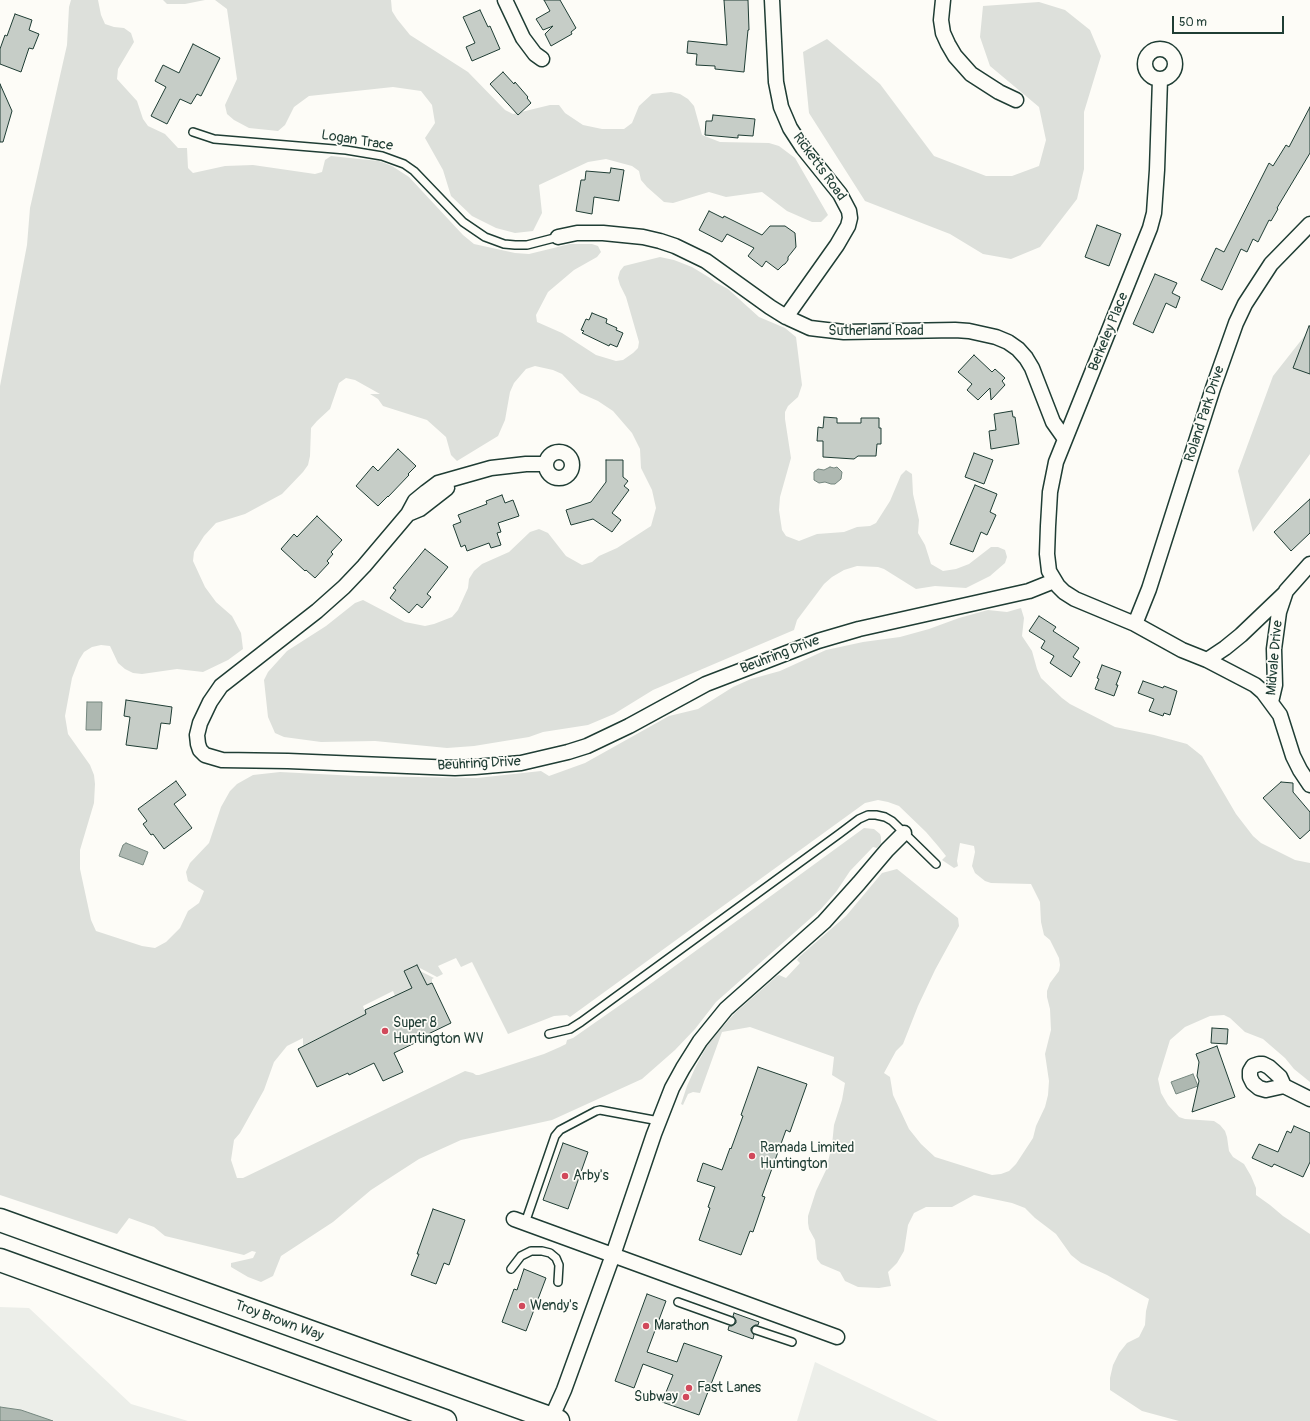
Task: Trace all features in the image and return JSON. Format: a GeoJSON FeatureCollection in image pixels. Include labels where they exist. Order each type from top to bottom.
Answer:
{"type":"FeatureCollection","features":[{"type":"Feature","properties":{"kind":"main road","name":"Troy Brown Way"},"geometry":{"type":"LineString","coordinates":[[0,1220],[553,1420]]}},
{"type":"Feature","properties":{"kind":"main road"},"geometry":{"type":"LineString","coordinates":[[0,1260],[445,1421]]}},
{"type":"Feature","properties":{"kind":"street"},"geometry":{"type":"LineString","coordinates":[[505,0],[529,48],[542,59]]}},
{"type":"Feature","properties":{"kind":"street","name":"Ricketts Road"},"geometry":{"type":"LineString","coordinates":[[772,0],[776,82],[781,107],[790,128],[803,148],[847,205],[850,218],[848,226],[837,245],[786,317]]}},
{"type":"Feature","properties":{"kind":"street"},"geometry":{"type":"LineString","coordinates":[[943,0],[941,20],[948,44],[955,56],[971,74],[998,92],[1016,100]]}},
{"type":"Feature","properties":{"kind":"street","name":"Berkeley Place"},"geometry":{"type":"LineString","coordinates":[[1054,581],[1050,571],[1047,554],[1050,492],[1056,462],[1145,245],[1150,228],[1154,213],[1157,170],[1160,79]]}},
{"type":"Feature","properties":{"kind":"street","name":"Roland Park Drive"},"geometry":{"type":"LineString","coordinates":[[1135,624],[1152,583],[1213,388],[1244,304],[1271,264],[1310,224]]}},
{"type":"Feature","properties":{"kind":"street","name":"Sutherland Road"},"geometry":{"type":"LineString","coordinates":[[558,237],[578,233],[603,233],[660,241],[676,246],[706,260],[786,317],[810,328],[828,332],[955,330],[984,334],[1002,340],[1018,349],[1026,358],[1032,368],[1053,422],[1065,439]]}},
{"type":"Feature","properties":{"kind":"street","name":"Beuhring Drive"},"geometry":{"type":"LineString","coordinates":[[546,464],[503,466],[477,471],[453,480],[438,483],[415,501],[408,514],[364,566],[335,595],[221,686],[204,712],[197,735],[200,750],[205,755],[222,760],[288,761],[455,768],[499,765],[545,758],[587,746],[629,726],[706,684],[818,641],[859,629],[1029,591],[1054,581]]}},
{"type":"Feature","properties":{"kind":"street","name":"Midvale Drive"},"geometry":{"type":"LineString","coordinates":[[1207,660],[1241,635],[1286,591],[1310,564]]}},
{"type":"Feature","properties":{"kind":"street"},"geometry":{"type":"LineString","coordinates":[[1054,581],[1064,592],[1075,599],[1135,624],[1182,650],[1207,660],[1255,685],[1263,692],[1280,716],[1296,763],[1310,785]]}},
{"type":"Feature","properties":{"kind":"street","name":"Midvale Drive"},"geometry":{"type":"LineString","coordinates":[[1271,702],[1275,685],[1274,649],[1276,630],[1279,612],[1286,591]]}},
{"type":"Feature","properties":{"kind":"street"},"geometry":{"type":"LineString","coordinates":[[553,1420],[613,1255],[659,1121],[672,1088],[683,1068],[700,1041],[726,1009],[824,922],[887,850],[904,833]]}},
{"type":"Feature","properties":{"kind":"street"},"geometry":{"type":"LineString","coordinates":[[1284,1086],[1310,1099]]}},
{"type":"Feature","properties":{"kind":"street"},"geometry":{"type":"LineString","coordinates":[[519,1221],[836,1337]]}},
{"type":"Feature","properties":{"kind":"lane","name":"Logan Trace"},"geometry":{"type":"LineString","coordinates":[[193,132],[214,140],[339,149],[382,156],[404,164],[414,171],[452,212],[473,230],[484,237],[504,244],[527,245],[558,237]]}},
{"type":"Feature","properties":{"kind":"lane"},"geometry":{"type":"LineString","coordinates":[[549,1034],[570,1029],[581,1022],[859,819],[876,815],[892,821],[936,864]]}},
{"type":"Feature","properties":{"kind":"lane"},"geometry":{"type":"LineString","coordinates":[[519,1221],[555,1136],[560,1130],[600,1110],[659,1121]]}},
{"type":"Feature","properties":{"kind":"lane"},"geometry":{"type":"LineString","coordinates":[[512,1269],[521,1256],[531,1251],[550,1253],[556,1258],[559,1265],[558,1282]]}},
{"type":"Feature","properties":{"kind":"lane"},"geometry":{"type":"LineString","coordinates":[[678,1302],[731,1321]]}},
{"type":"Feature","properties":{"kind":"lane"},"geometry":{"type":"LineString","coordinates":[[756,1330],[792,1342]]}},
{"type":"Feature","properties":{"kind":"shaded area"},"geometry":{"type":"Polygon","coordinates":[[[71,0],[98,0],[101,15],[105,24],[124,28],[131,33],[134,42],[118,69],[117,79],[137,101],[143,119],[148,126],[165,134],[178,148],[187,148],[188,168],[193,173],[225,166],[253,165],[315,174],[322,172],[325,160],[331,156],[379,161],[392,166],[409,177],[463,235],[474,244],[515,253],[529,254],[570,244],[592,244],[598,246],[601,252],[597,257],[574,270],[548,292],[536,315],[537,322],[562,333],[596,355],[616,361],[623,360],[633,353],[638,348],[639,342],[626,297],[618,278],[620,271],[624,266],[660,257],[674,260],[692,267],[728,289],[759,317],[785,328],[796,337],[802,385],[798,397],[788,406],[785,412],[791,458],[780,497],[779,510],[782,530],[786,536],[799,541],[817,534],[844,532],[857,527],[870,526],[876,523],[890,501],[901,475],[906,470],[912,474],[913,494],[919,520],[918,533],[925,545],[931,564],[943,571],[956,569],[969,564],[991,547],[998,547],[1005,550],[1007,557],[1005,563],[990,576],[966,588],[935,586],[916,589],[884,569],[878,567],[857,566],[844,570],[824,584],[797,620],[794,630],[653,690],[614,714],[588,725],[543,732],[529,737],[474,746],[447,748],[375,741],[321,742],[284,737],[275,733],[268,717],[264,680],[268,672],[287,651],[326,626],[355,603],[363,600],[405,622],[425,626],[434,624],[452,617],[458,610],[468,588],[469,579],[474,571],[482,564],[509,552],[530,532],[539,529],[548,533],[566,556],[582,565],[592,562],[599,556],[617,548],[651,526],[656,508],[652,490],[641,468],[640,449],[632,433],[613,411],[598,401],[580,393],[562,374],[553,370],[535,366],[526,369],[514,383],[510,392],[505,420],[498,436],[457,461],[451,455],[446,437],[427,420],[383,406],[378,399],[370,394],[380,394],[355,380],[346,378],[339,383],[330,409],[311,428],[310,456],[308,465],[303,472],[282,494],[245,514],[216,523],[204,536],[194,552],[193,561],[205,587],[216,602],[232,616],[241,633],[243,649],[228,660],[203,672],[177,669],[142,674],[133,673],[118,663],[110,646],[101,645],[92,647],[84,652],[79,660],[72,678],[65,716],[68,734],[90,765],[94,775],[94,803],[80,850],[80,869],[91,920],[96,931],[142,946],[155,948],[166,942],[180,928],[188,911],[199,903],[204,891],[188,881],[186,872],[190,863],[209,843],[221,807],[230,791],[237,784],[253,775],[280,772],[357,776],[477,778],[541,771],[549,776],[585,763],[669,716],[698,709],[733,687],[751,679],[780,671],[826,650],[863,642],[900,637],[988,610],[1007,612],[1021,608],[1024,618],[1022,636],[1032,651],[1041,678],[1062,698],[1070,704],[1115,727],[1187,744],[1202,756],[1236,814],[1253,836],[1261,843],[1295,860],[1310,863],[1310,1082],[1294,1069],[1285,1058],[1263,1039],[1245,1032],[1230,1018],[1224,1015],[1210,1016],[1185,1027],[1170,1040],[1158,1079],[1161,1093],[1168,1105],[1179,1117],[1185,1119],[1214,1121],[1220,1125],[1225,1131],[1229,1151],[1233,1157],[1244,1164],[1251,1176],[1256,1188],[1256,1195],[1283,1216],[1310,1234],[1310,1421],[1179,1421],[1142,1411],[1110,1390],[1110,1378],[1113,1365],[1119,1353],[1127,1343],[1139,1337],[1145,1325],[1149,1299],[1107,1275],[1081,1263],[1071,1255],[1056,1234],[1035,1218],[1025,1208],[1012,1203],[974,1195],[952,1207],[926,1207],[914,1213],[908,1225],[904,1251],[897,1263],[888,1272],[891,1286],[879,1288],[858,1287],[845,1281],[840,1272],[821,1264],[817,1259],[815,1240],[809,1229],[808,1216],[816,1191],[826,1170],[832,1145],[834,1125],[842,1100],[845,1083],[832,1075],[834,1057],[750,1027],[722,1032],[700,1093],[693,1092],[688,1094],[683,1105],[681,1104],[687,1086],[707,1046],[735,1013],[777,976],[779,975],[786,978],[800,963],[797,960],[799,957],[846,916],[882,873],[897,869],[958,918],[959,926],[935,970],[918,1006],[903,1044],[896,1051],[884,1073],[890,1077],[893,1095],[909,1129],[921,1144],[935,1157],[992,1175],[1009,1171],[1016,1164],[1033,1138],[1048,1095],[1049,1081],[1045,1054],[1051,1030],[1047,991],[1050,983],[1059,971],[1060,965],[1059,958],[1050,940],[1044,935],[1041,922],[1040,902],[1031,884],[991,883],[985,881],[975,873],[972,866],[975,852],[974,846],[960,843],[957,861],[958,866],[954,868],[942,860],[946,856],[926,832],[899,806],[878,800],[865,803],[570,1017],[567,1015],[554,1016],[508,1034],[472,962],[461,967],[456,958],[438,966],[443,974],[437,977],[418,967],[417,965],[404,971],[409,981],[422,975],[420,971],[434,978],[432,979],[432,983],[401,997],[395,996],[393,991],[363,1006],[366,1014],[303,1046],[303,1038],[287,1046],[274,1062],[264,1090],[240,1133],[234,1140],[231,1160],[237,1178],[243,1178],[465,1071],[479,1075],[544,1054],[566,1044],[567,1040],[573,1038],[653,982],[864,828],[874,829],[880,834],[881,843],[877,848],[873,847],[850,871],[836,892],[821,909],[716,1002],[695,1029],[675,1050],[642,1079],[552,1120],[461,1140],[419,1159],[371,1190],[333,1222],[281,1256],[273,1276],[261,1282],[248,1277],[231,1267],[231,1263],[253,1258],[256,1252],[252,1251],[244,1255],[165,1236],[154,1227],[129,1218],[117,1234],[0,1195],[0,386],[27,245],[30,208],[67,45],[69,7],[71,0]]]}},
{"type":"Feature","properties":{"kind":"shaded area"},"geometry":{"type":"Polygon","coordinates":[[[163,0],[205,0],[185,4],[167,4],[163,0]]]}},
{"type":"Feature","properties":{"kind":"shaded area"},"geometry":{"type":"Polygon","coordinates":[[[215,0],[391,0],[392,11],[410,35],[468,72],[505,110],[513,114],[550,105],[559,105],[565,113],[583,125],[602,129],[624,129],[632,123],[639,106],[652,94],[671,92],[680,94],[688,99],[694,106],[702,135],[720,142],[769,143],[779,146],[795,158],[828,215],[821,222],[812,222],[787,211],[762,192],[726,197],[709,192],[673,203],[664,202],[641,180],[639,171],[632,166],[606,159],[588,162],[539,185],[542,213],[533,231],[515,233],[496,228],[472,216],[451,196],[443,170],[425,138],[435,123],[432,105],[421,91],[393,87],[309,96],[294,107],[285,125],[278,131],[249,128],[234,120],[227,114],[225,105],[237,79],[227,9],[215,0]]]}},
{"type":"Feature","properties":{"kind":"shaded area"},"geometry":{"type":"Polygon","coordinates":[[[1039,2],[1065,10],[1090,30],[1101,56],[1084,112],[1084,169],[1077,199],[1040,247],[1011,259],[983,254],[950,234],[865,201],[809,113],[803,52],[827,39],[880,84],[934,156],[986,176],[1012,176],[1039,166],[1046,140],[1039,107],[990,66],[980,37],[983,6],[1039,2]]]}},
{"type":"Feature","properties":{"kind":"shaded area"},"geometry":{"type":"Polygon","coordinates":[[[1310,329],[1310,454],[1253,532],[1238,471],[1273,376],[1310,329]]]}},
{"type":"Feature","properties":{"kind":"shaded area"},"geometry":{"type":"Polygon","coordinates":[[[830,467],[837,467],[842,472],[841,479],[835,484],[825,482],[819,483],[814,480],[814,472],[818,469],[824,470],[830,467]]]}},
{"type":"Feature","properties":{"kind":"shaded area"},"geometry":{"type":"Polygon","coordinates":[[[87,702],[102,702],[101,730],[86,730],[87,702]]]}},
{"type":"Feature","properties":{"kind":"shaded area"},"geometry":{"type":"Polygon","coordinates":[[[126,843],[148,852],[143,865],[119,856],[123,845],[126,843]]]}},
{"type":"Feature","properties":{"kind":"shaded area"},"geometry":{"type":"Polygon","coordinates":[[[1193,1074],[1198,1086],[1176,1094],[1171,1082],[1193,1074]]]}},
{"type":"Feature","properties":{"kind":"shaded area"},"geometry":{"type":"Polygon","coordinates":[[[0,1307],[29,1308],[131,1404],[188,1421],[0,1421],[0,1307]]]}},
{"type":"Feature","properties":{"kind":"shaded area"},"geometry":{"type":"Polygon","coordinates":[[[815,1362],[938,1421],[797,1421],[815,1362]]]}},
{"type":"Feature","properties":{"kind":"shaded area"},"geometry":{"type":"Polygon","coordinates":[[[0,1407],[21,1410],[53,1421],[0,1421],[0,1407]]]}},
{"type":"Feature","properties":{"kind":"building"},"geometry":{"type":"Polygon","coordinates":[[[544,0],[560,0],[576,28],[571,32],[572,34],[551,46],[545,34],[553,26],[543,30],[536,19],[550,11],[544,0]]]}},
{"type":"Feature","properties":{"kind":"building"},"geometry":{"type":"Polygon","coordinates":[[[724,0],[748,0],[749,30],[744,72],[715,69],[715,66],[696,65],[697,54],[687,53],[688,41],[727,45],[724,0]]]}},
{"type":"Feature","properties":{"kind":"building"},"geometry":{"type":"Polygon","coordinates":[[[480,10],[488,27],[490,26],[500,49],[472,61],[466,47],[475,43],[463,17],[480,10]]]}},
{"type":"Feature","properties":{"kind":"building"},"geometry":{"type":"Polygon","coordinates":[[[15,14],[32,20],[29,30],[39,34],[33,49],[29,48],[21,72],[0,64],[0,49],[5,35],[7,36],[15,14]]]}},
{"type":"Feature","properties":{"kind":"building"},"geometry":{"type":"Polygon","coordinates":[[[193,44],[220,58],[201,96],[197,94],[191,104],[180,99],[167,124],[151,116],[166,87],[155,81],[163,65],[179,73],[193,44]]]}},
{"type":"Feature","properties":{"kind":"building"},"geometry":{"type":"Polygon","coordinates":[[[503,72],[514,84],[515,82],[528,97],[527,98],[531,103],[518,115],[490,84],[503,72]]]}},
{"type":"Feature","properties":{"kind":"building"},"geometry":{"type":"Polygon","coordinates":[[[0,84],[12,111],[3,142],[0,142],[0,84]]]}},
{"type":"Feature","properties":{"kind":"building"},"geometry":{"type":"Polygon","coordinates":[[[1310,107],[1310,153],[1277,208],[1278,209],[1271,221],[1269,220],[1258,242],[1253,239],[1247,252],[1241,249],[1222,290],[1201,280],[1216,248],[1224,252],[1269,163],[1273,166],[1286,145],[1289,147],[1310,107]]]}},
{"type":"Feature","properties":{"kind":"building"},"geometry":{"type":"Polygon","coordinates":[[[713,115],[755,119],[753,136],[738,135],[738,138],[705,135],[706,121],[712,121],[713,115]]]}},
{"type":"Feature","properties":{"kind":"building"},"geometry":{"type":"Polygon","coordinates":[[[611,168],[624,170],[619,201],[594,197],[592,214],[576,211],[581,180],[585,180],[586,171],[610,173],[611,168]]]}},
{"type":"Feature","properties":{"kind":"building"},"geometry":{"type":"Polygon","coordinates":[[[709,211],[723,218],[724,216],[762,235],[770,226],[785,226],[795,233],[796,247],[788,257],[785,264],[778,270],[766,261],[762,267],[748,256],[754,248],[727,234],[722,242],[699,230],[709,211]]]}},
{"type":"Feature","properties":{"kind":"building"},"geometry":{"type":"Polygon","coordinates":[[[1097,225],[1121,234],[1109,266],[1085,257],[1097,225]]]}},
{"type":"Feature","properties":{"kind":"building"},"geometry":{"type":"Polygon","coordinates":[[[1155,274],[1177,283],[1172,293],[1180,297],[1176,308],[1166,303],[1153,333],[1133,324],[1155,274]]]}},
{"type":"Feature","properties":{"kind":"building"},"geometry":{"type":"Polygon","coordinates":[[[592,313],[607,319],[606,323],[617,328],[616,330],[623,333],[617,347],[610,344],[609,346],[582,333],[584,331],[581,330],[586,319],[589,320],[592,313]]]}},
{"type":"Feature","properties":{"kind":"building"},"geometry":{"type":"Polygon","coordinates":[[[1310,326],[1310,374],[1293,368],[1310,326]]]}},
{"type":"Feature","properties":{"kind":"building"},"geometry":{"type":"Polygon","coordinates":[[[974,355],[992,372],[995,369],[1005,378],[1002,381],[1005,385],[991,400],[990,388],[978,400],[967,390],[972,384],[958,372],[974,355]]]}},
{"type":"Feature","properties":{"kind":"building"},"geometry":{"type":"Polygon","coordinates":[[[1012,411],[1013,417],[1015,417],[1019,444],[991,449],[989,431],[996,430],[994,414],[1012,411]]]}},
{"type":"Feature","properties":{"kind":"building"},"geometry":{"type":"Polygon","coordinates":[[[824,417],[837,418],[837,423],[861,423],[861,418],[879,418],[879,428],[881,428],[881,444],[877,444],[876,456],[858,456],[854,459],[823,457],[823,441],[817,441],[818,427],[823,428],[824,417]]]}},
{"type":"Feature","properties":{"kind":"building"},"geometry":{"type":"Polygon","coordinates":[[[398,449],[416,466],[378,506],[356,486],[373,466],[378,471],[398,449]]]}},
{"type":"Feature","properties":{"kind":"building"},"geometry":{"type":"Polygon","coordinates":[[[974,453],[993,460],[984,484],[965,477],[974,453]]]}},
{"type":"Feature","properties":{"kind":"building"},"geometry":{"type":"Polygon","coordinates":[[[606,460],[623,460],[623,477],[628,481],[624,486],[629,490],[612,513],[621,520],[612,532],[593,519],[571,525],[566,510],[591,502],[606,482],[606,460]]]}},
{"type":"Feature","properties":{"kind":"building"},"geometry":{"type":"Polygon","coordinates":[[[975,485],[997,494],[990,512],[996,515],[987,535],[981,532],[973,552],[950,544],[975,485]]]}},
{"type":"Feature","properties":{"kind":"building"},"geometry":{"type":"Polygon","coordinates":[[[502,495],[505,503],[513,500],[519,516],[498,523],[501,532],[497,533],[501,545],[491,548],[489,543],[467,551],[465,545],[461,547],[453,525],[461,522],[458,515],[487,504],[486,501],[502,495]]]}},
{"type":"Feature","properties":{"kind":"building"},"geometry":{"type":"Polygon","coordinates":[[[1310,499],[1310,533],[1291,551],[1274,532],[1310,499]]]}},
{"type":"Feature","properties":{"kind":"building"},"geometry":{"type":"Polygon","coordinates":[[[317,516],[342,540],[331,552],[333,554],[327,561],[329,563],[315,578],[281,549],[294,534],[297,537],[317,516]]]}},
{"type":"Feature","properties":{"kind":"building"},"geometry":{"type":"Polygon","coordinates":[[[425,549],[448,567],[427,594],[431,597],[422,608],[417,604],[409,613],[390,598],[396,590],[393,588],[425,549]]]}},
{"type":"Feature","properties":{"kind":"building"},"geometry":{"type":"Polygon","coordinates":[[[1039,616],[1056,627],[1053,631],[1079,648],[1073,657],[1080,662],[1071,677],[1050,663],[1054,656],[1041,648],[1045,641],[1029,631],[1039,616]]]}},
{"type":"Feature","properties":{"kind":"building"},"geometry":{"type":"Polygon","coordinates":[[[1102,665],[1121,672],[1114,696],[1095,689],[1102,665]]]}},
{"type":"Feature","properties":{"kind":"building"},"geometry":{"type":"Polygon","coordinates":[[[1143,681],[1177,691],[1170,715],[1164,713],[1163,716],[1149,711],[1154,699],[1138,693],[1143,681]]]}},
{"type":"Feature","properties":{"kind":"building"},"geometry":{"type":"Polygon","coordinates":[[[126,700],[172,707],[170,724],[161,723],[157,749],[126,745],[130,717],[124,716],[126,700]]]}},
{"type":"Feature","properties":{"kind":"building"},"geometry":{"type":"Polygon","coordinates":[[[176,781],[186,795],[174,804],[192,828],[164,849],[153,834],[151,835],[143,824],[147,821],[138,809],[176,781]]]}},
{"type":"Feature","properties":{"kind":"building"},"geometry":{"type":"Polygon","coordinates":[[[1281,782],[1293,783],[1293,792],[1310,812],[1310,830],[1300,839],[1263,798],[1281,782]]]}},
{"type":"Feature","properties":{"kind":"building","name":"Super 8 Huntington WV"},"geometry":{"type":"Polygon","coordinates":[[[417,965],[427,985],[432,983],[451,1023],[394,1053],[403,1072],[383,1081],[374,1063],[349,1075],[348,1073],[317,1087],[298,1049],[366,1014],[365,1010],[412,988],[404,971],[417,965]]]}},
{"type":"Feature","properties":{"kind":"building"},"geometry":{"type":"Polygon","coordinates":[[[1212,1028],[1228,1029],[1227,1044],[1211,1043],[1212,1028]]]}},
{"type":"Feature","properties":{"kind":"building"},"geometry":{"type":"Polygon","coordinates":[[[1217,1046],[1235,1097],[1192,1112],[1199,1081],[1197,1076],[1199,1062],[1196,1054],[1217,1046]]]}},
{"type":"Feature","properties":{"kind":"building","name":"Ramada Limited Huntington"},"geometry":{"type":"Polygon","coordinates":[[[758,1067],[807,1084],[790,1132],[786,1130],[762,1196],[765,1197],[753,1232],[750,1231],[741,1255],[699,1240],[710,1208],[708,1207],[715,1187],[697,1181],[703,1163],[722,1170],[743,1116],[741,1115],[758,1067]]]}},
{"type":"Feature","properties":{"kind":"building"},"geometry":{"type":"Polygon","coordinates":[[[1294,1126],[1310,1133],[1310,1162],[1303,1177],[1274,1164],[1272,1167],[1252,1158],[1259,1144],[1278,1152],[1287,1131],[1291,1133],[1294,1126]]]}},
{"type":"Feature","properties":{"kind":"building","name":"Arby's"},"geometry":{"type":"Polygon","coordinates":[[[563,1143],[588,1152],[568,1209],[543,1200],[563,1143]]]}},
{"type":"Feature","properties":{"kind":"building"},"geometry":{"type":"Polygon","coordinates":[[[433,1209],[465,1220],[449,1265],[444,1263],[436,1284],[411,1275],[433,1209]]]}},
{"type":"Feature","properties":{"kind":"building","name":"Wendy's"},"geometry":{"type":"Polygon","coordinates":[[[524,1269],[546,1278],[526,1331],[502,1322],[514,1289],[517,1290],[524,1269]]]}},
{"type":"Feature","properties":{"kind":"building"},"geometry":{"type":"Polygon","coordinates":[[[647,1294],[666,1301],[647,1352],[677,1362],[684,1343],[722,1356],[699,1415],[662,1402],[673,1375],[643,1364],[634,1388],[615,1381],[647,1294]]]}},
{"type":"Feature","properties":{"kind":"building"},"geometry":{"type":"Polygon","coordinates":[[[734,1313],[759,1322],[758,1325],[751,1328],[754,1335],[753,1339],[728,1330],[729,1326],[736,1323],[733,1316],[734,1313]]]}},
{"type":"Feature","properties":{"kind":"place","name":"Super 8 Huntington WV"},"geometry":{"type":"Point","coordinates":[385,1031]}},
{"type":"Feature","properties":{"kind":"place","name":"Ramada Limited Huntington"},"geometry":{"type":"Point","coordinates":[752,1156]}},
{"type":"Feature","properties":{"kind":"place","name":"Arby's"},"geometry":{"type":"Point","coordinates":[565,1176]}},
{"type":"Feature","properties":{"kind":"place","name":"Wendy's"},"geometry":{"type":"Point","coordinates":[522,1306]}},
{"type":"Feature","properties":{"kind":"place","name":"Marathon"},"geometry":{"type":"Point","coordinates":[646,1326]}},
{"type":"Feature","properties":{"kind":"place","name":"Fast Lanes"},"geometry":{"type":"Point","coordinates":[689,1388]}},
{"type":"Feature","properties":{"kind":"place","name":"Subway"},"geometry":{"type":"Point","coordinates":[686,1397]}}]}
